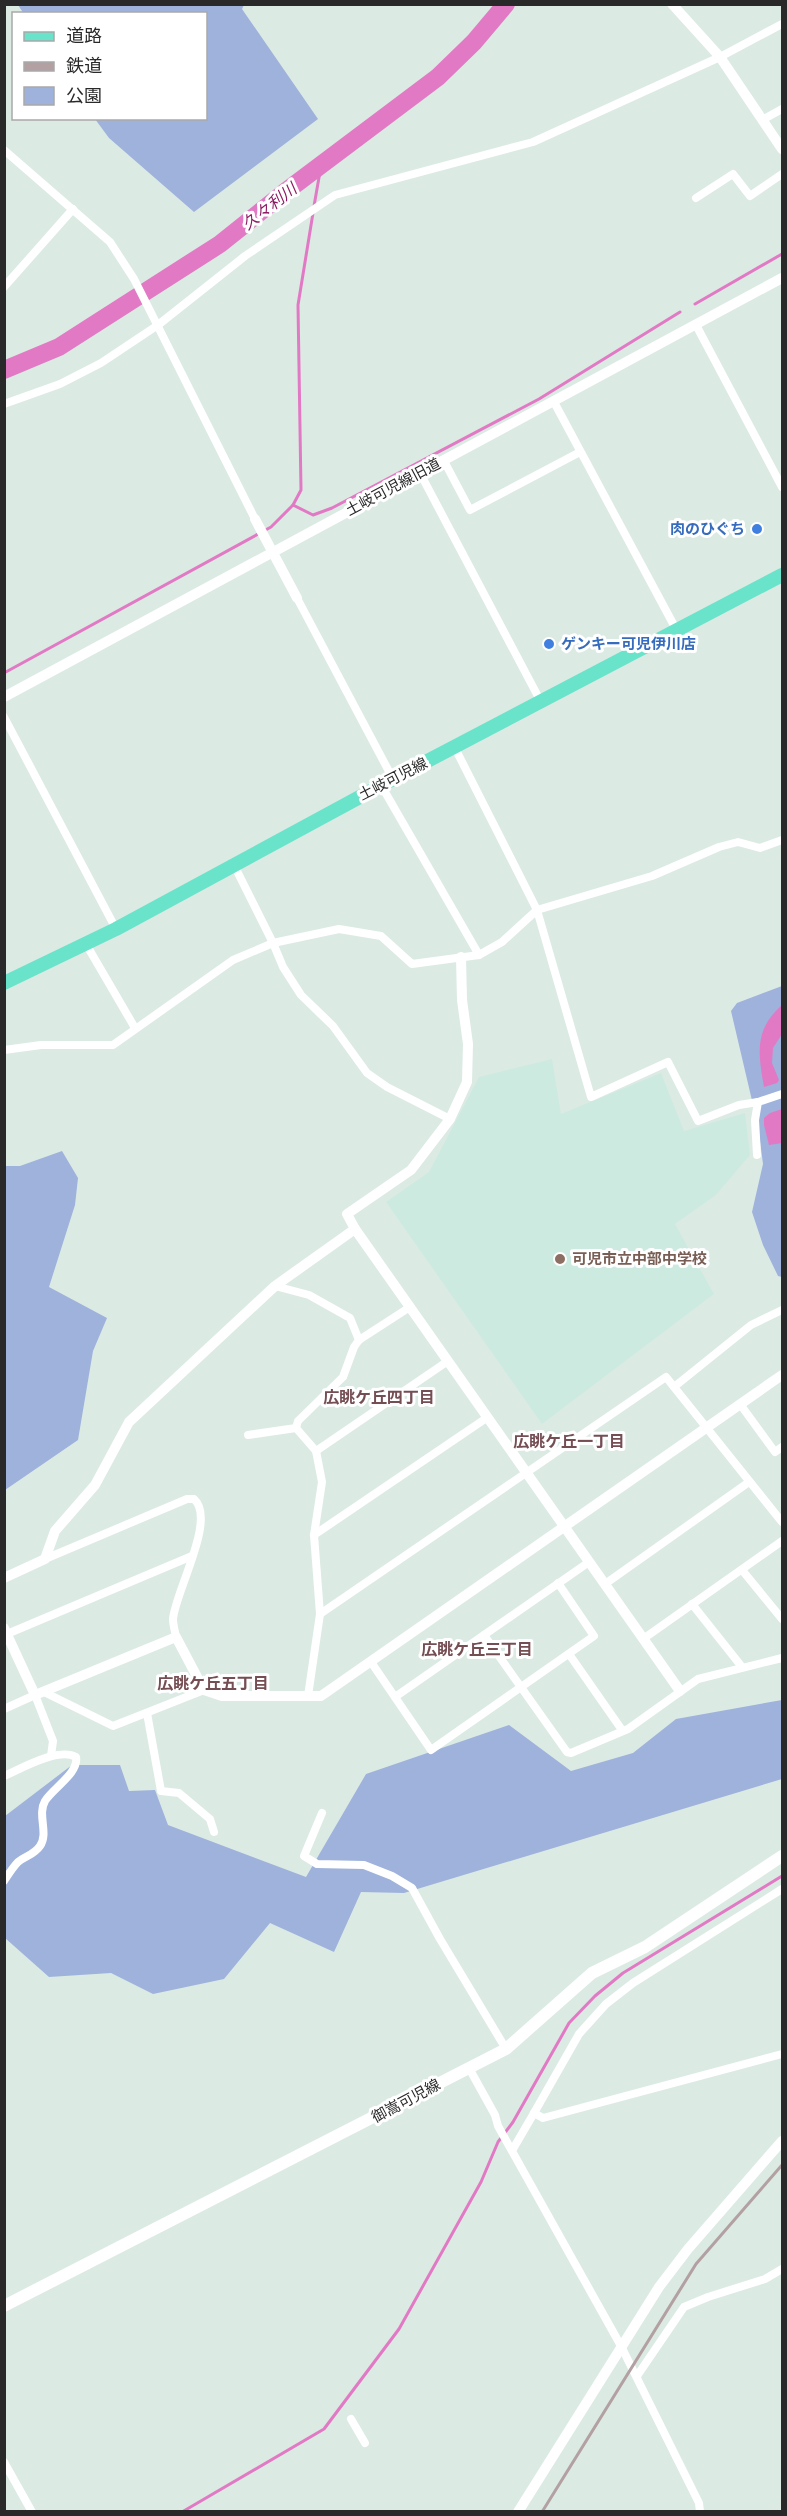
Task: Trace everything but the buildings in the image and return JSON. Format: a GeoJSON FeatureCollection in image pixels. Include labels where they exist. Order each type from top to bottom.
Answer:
{"type":"FeatureCollection","features":[{"type":"Feature","properties":{"kind":"main road","name":"土岐可児線"},"geometry":{"type":"LineString","coordinates":[[4,983],[116,929],[387,782],[783,575]]}},
{"type":"Feature","properties":{"kind":"main road","name":"御嵩可児線"},"geometry":{"type":"LineString","coordinates":[[4,2306],[506,2049],[592,1973],[663,1936],[783,1856]]}},
{"type":"Feature","properties":{"kind":"street"},"geometry":{"type":"LineString","coordinates":[[672,4],[720,57],[783,149]]}},
{"type":"Feature","properties":{"kind":"street"},"geometry":{"type":"LineString","coordinates":[[4,404],[60,384],[101,363],[245,256],[329,199],[348,191],[533,142],[720,57],[783,24]]}},
{"type":"Feature","properties":{"kind":"street"},"geometry":{"type":"LineString","coordinates":[[764,119],[783,109]]}},
{"type":"Feature","properties":{"kind":"street"},"geometry":{"type":"LineString","coordinates":[[4,150],[110,242],[134,279],[297,598],[387,782],[479,955]]}},
{"type":"Feature","properties":{"kind":"street"},"geometry":{"type":"LineString","coordinates":[[696,198],[733,174],[750,196],[783,174]]}},
{"type":"Feature","properties":{"kind":"street"},"geometry":{"type":"LineString","coordinates":[[4,287],[73,209]]}},
{"type":"Feature","properties":{"kind":"street","name":"土岐可児線旧道"},"geometry":{"type":"LineString","coordinates":[[4,697],[269,546],[420,473],[783,278]]}},
{"type":"Feature","properties":{"kind":"street"},"geometry":{"type":"LineString","coordinates":[[696,324],[783,487]]}},
{"type":"Feature","properties":{"kind":"street"},"geometry":{"type":"LineString","coordinates":[[554,402],[677,631]]}},
{"type":"Feature","properties":{"kind":"street"},"geometry":{"type":"LineString","coordinates":[[444,460],[470,510],[580,452]]}},
{"type":"Feature","properties":{"kind":"street"},"geometry":{"type":"LineString","coordinates":[[420,473],[541,702]]}},
{"type":"Feature","properties":{"kind":"street"},"geometry":{"type":"LineString","coordinates":[[4,717],[116,929]]}},
{"type":"Feature","properties":{"kind":"street"},"geometry":{"type":"LineString","coordinates":[[455,748],[537,910],[591,1097],[668,1062],[698,1121],[739,1105],[783,1094]]}},
{"type":"Feature","properties":{"kind":"street"},"geometry":{"type":"LineString","coordinates":[[4,1050],[41,1046],[113,1045],[232,960],[273,943],[339,929],[381,936],[412,964],[479,955],[502,942],[537,910],[652,876],[719,847],[738,842],[760,848],[783,840]]}},
{"type":"Feature","properties":{"kind":"street"},"geometry":{"type":"LineString","coordinates":[[234,866],[283,966],[301,995],[333,1026],[367,1073],[387,1087],[450,1119]]}},
{"type":"Feature","properties":{"kind":"street"},"geometry":{"type":"LineString","coordinates":[[86,944],[135,1028]]}},
{"type":"Feature","properties":{"kind":"street"},"geometry":{"type":"LineString","coordinates":[[461,957],[462,1000],[468,1044],[467,1082],[450,1119],[411,1170],[347,1214],[355,1229],[681,1691]]}},
{"type":"Feature","properties":{"kind":"street"},"geometry":{"type":"LineString","coordinates":[[757,1155],[755,1120],[758,1102]]}},
{"type":"Feature","properties":{"kind":"street"},"geometry":{"type":"LineString","coordinates":[[45,1559],[55,1531],[95,1485],[129,1422],[275,1286],[355,1229]]}},
{"type":"Feature","properties":{"kind":"street"},"geometry":{"type":"LineString","coordinates":[[275,1286],[282,1290],[309,1295],[350,1318],[359,1340]]}},
{"type":"Feature","properties":{"kind":"street"},"geometry":{"type":"LineString","coordinates":[[296,1428],[298,1421],[343,1377],[354,1347],[359,1340],[410,1307]]}},
{"type":"Feature","properties":{"kind":"street"},"geometry":{"type":"LineString","coordinates":[[674,1387],[751,1325],[783,1310]]}},
{"type":"Feature","properties":{"kind":"street"},"geometry":{"type":"LineString","coordinates":[[316,1451],[448,1361]]}},
{"type":"Feature","properties":{"kind":"street"},"geometry":{"type":"LineString","coordinates":[[40,1694],[109,1726],[204,1690],[222,1696],[321,1696],[783,1375]]}},
{"type":"Feature","properties":{"kind":"street"},"geometry":{"type":"LineString","coordinates":[[320,1614],[666,1377],[783,1522]]}},
{"type":"Feature","properties":{"kind":"street"},"geometry":{"type":"LineString","coordinates":[[740,1404],[775,1452],[783,1447]]}},
{"type":"Feature","properties":{"kind":"street"},"geometry":{"type":"LineString","coordinates":[[314,1535],[488,1417]]}},
{"type":"Feature","properties":{"kind":"street"},"geometry":{"type":"LineString","coordinates":[[248,1435],[296,1428]]}},
{"type":"Feature","properties":{"kind":"street"},"geometry":{"type":"LineString","coordinates":[[296,1428],[316,1451],[323,1489],[314,1535],[320,1614],[308,1696]]}},
{"type":"Feature","properties":{"kind":"street"},"geometry":{"type":"LineString","coordinates":[[605,1584],[749,1482]]}},
{"type":"Feature","properties":{"kind":"street"},"geometry":{"type":"LineString","coordinates":[[4,1578],[187,1499],[194,1499],[200,1510],[199,1535],[176,1602],[173,1621],[176,1637],[204,1690]]}},
{"type":"Feature","properties":{"kind":"street"},"geometry":{"type":"LineString","coordinates":[[643,1639],[783,1541]]}},
{"type":"Feature","properties":{"kind":"street"},"geometry":{"type":"LineString","coordinates":[[51,1756],[53,1742],[40,1694],[5,1632],[192,1556]]}},
{"type":"Feature","properties":{"kind":"street"},"geometry":{"type":"LineString","coordinates":[[395,1697],[589,1562]]}},
{"type":"Feature","properties":{"kind":"street"},"geometry":{"type":"LineString","coordinates":[[742,1570],[783,1619]]}},
{"type":"Feature","properties":{"kind":"street"},"geometry":{"type":"LineString","coordinates":[[371,1662],[431,1750],[594,1636],[558,1583]]}},
{"type":"Feature","properties":{"kind":"street"},"geometry":{"type":"LineString","coordinates":[[692,1604],[742,1667]]}},
{"type":"Feature","properties":{"kind":"street"},"geometry":{"type":"LineString","coordinates":[[484,1635],[567,1752],[571,1753],[622,1730],[698,1679],[783,1658]]}},
{"type":"Feature","properties":{"kind":"street"},"geometry":{"type":"LineString","coordinates":[[4,1709],[176,1637]]}},
{"type":"Feature","properties":{"kind":"street"},"geometry":{"type":"LineString","coordinates":[[569,1654],[622,1730]]}},
{"type":"Feature","properties":{"kind":"street"},"geometry":{"type":"LineString","coordinates":[[147,1713],[160,1791],[179,1793],[210,1819],[214,1832]]}},
{"type":"Feature","properties":{"kind":"street"},"geometry":{"type":"LineString","coordinates":[[4,1776],[51,1756],[70,1753],[76,1757],[77,1762],[42,1807],[44,1837],[41,1845],[30,1856],[17,1863],[4,1881]]}},
{"type":"Feature","properties":{"kind":"street"},"geometry":{"type":"LineString","coordinates":[[322,1813],[303,1856],[317,1864],[364,1864],[392,1875],[411,1888],[506,2049]]}},
{"type":"Feature","properties":{"kind":"street"},"geometry":{"type":"LineString","coordinates":[[513,2149],[579,2034],[606,2004],[633,1983],[783,1889]]}},
{"type":"Feature","properties":{"kind":"street"},"geometry":{"type":"LineString","coordinates":[[534,2113],[543,2118],[783,2054]]}},
{"type":"Feature","properties":{"kind":"street"},"geometry":{"type":"LineString","coordinates":[[469,2068],[500,2129],[637,2376],[699,2503],[700,2511]]}},
{"type":"Feature","properties":{"kind":"street"},"geometry":{"type":"LineString","coordinates":[[518,2511],[659,2287],[687,2249],[783,2141]]}},
{"type":"Feature","properties":{"kind":"street"},"geometry":{"type":"LineString","coordinates":[[637,2376],[684,2307],[765,2279],[783,2269]]}},
{"type":"Feature","properties":{"kind":"street"},"geometry":{"type":"LineString","coordinates":[[351,2419],[364,2443]]}},
{"type":"Feature","properties":{"kind":"street"},"geometry":{"type":"LineString","coordinates":[[4,2462],[32,2511]]}},
{"type":"Feature","properties":{"kind":"shaded area"},"geometry":{"type":"Polygon","coordinates":[[[782,1005],[782,1034],[773,1048],[772,1063],[779,1080],[777,1083],[764,1087],[760,1063],[762,1033],[773,1014],[782,1005]]]}},
{"type":"Feature","properties":{"kind":"shaded area","name":"可児市立中部中学校"},"geometry":{"type":"Polygon","coordinates":[[[552,1059],[561,1114],[661,1073],[684,1131],[745,1113],[750,1155],[716,1195],[675,1224],[714,1294],[542,1424],[386,1202],[429,1172],[479,1077],[552,1059]]]}},
{"type":"Feature","properties":{"kind":"shaded area"},"geometry":{"type":"Polygon","coordinates":[[[782,1109],[782,1143],[769,1145],[764,1118],[782,1109]]]}},
{"type":"Feature","properties":{"kind":"green space"},"geometry":{"type":"Polygon","coordinates":[[[18,5],[244,5],[242,9],[318,119],[194,212],[109,138],[96,120],[207,120],[207,12],[23,12],[18,5]]]}},
{"type":"Feature","properties":{"kind":"green space"},"geometry":{"type":"Polygon","coordinates":[[[782,986],[782,1277],[778,1276],[763,1245],[752,1212],[763,1164],[758,1126],[731,1011],[737,1003],[782,986]]]}},
{"type":"Feature","properties":{"kind":"green space"},"geometry":{"type":"Polygon","coordinates":[[[62,1151],[78,1178],[75,1205],[49,1287],[107,1318],[93,1351],[78,1440],[5,1490],[5,1166],[20,1166],[62,1151]]]}},
{"type":"Feature","properties":{"kind":"green space"},"geometry":{"type":"Polygon","coordinates":[[[782,1700],[782,1779],[404,1893],[361,1892],[334,1952],[270,1923],[224,1979],[153,1994],[111,1973],[49,1977],[5,1938],[5,1816],[72,1765],[120,1765],[129,1791],[155,1790],[168,1825],[306,1877],[366,1774],[509,1725],[571,1771],[633,1753],[676,1719],[782,1700]]]}},
{"type":"Feature","properties":{"kind":"waterway","name":"久々利川"},"geometry":{"type":"LineString","coordinates":[[4,370],[59,347],[220,244],[438,77],[474,42],[506,4]]}},
{"type":"Feature","properties":{"kind":"waterway"},"geometry":{"type":"LineString","coordinates":[[314,206],[321,166]]}},
{"type":"Feature","properties":{"kind":"waterway"},"geometry":{"type":"LineString","coordinates":[[293,505],[301,490],[298,305],[313,213]]}},
{"type":"Feature","properties":{"kind":"waterway"},"geometry":{"type":"LineString","coordinates":[[695,304],[782,254]]}},
{"type":"Feature","properties":{"kind":"waterway"},"geometry":{"type":"LineString","coordinates":[[4,673],[271,527],[293,505],[313,515],[332,508],[539,399],[680,312]]}},
{"type":"Feature","properties":{"kind":"waterway"},"geometry":{"type":"LineString","coordinates":[[182,2512],[324,2429],[399,2329],[481,2182],[498,2142],[513,2122],[569,2023],[595,1996],[623,1973],[782,1876]]}},
{"type":"Feature","properties":{"kind":"railway"},"geometry":{"type":"LineString","coordinates":[[542,2512],[696,2264],[782,2165]]}},
{"type":"Feature","properties":{"kind":"place","name":"肉のひぐち"},"geometry":{"type":"Point","coordinates":[757,529]}},
{"type":"Feature","properties":{"kind":"place","name":"ゲンキー可児伊川店"},"geometry":{"type":"Point","coordinates":[549,644]}},
{"type":"Feature","properties":{"kind":"place","name":"可児市立中部中学校"},"geometry":{"type":"Point","coordinates":[560,1259]}},
{"type":"Feature","properties":{"kind":"district","name":"広眺ケ丘四丁目"},"geometry":{"type":"Point","coordinates":[379,1397]}},
{"type":"Feature","properties":{"kind":"district","name":"広眺ケ丘一丁目"},"geometry":{"type":"Point","coordinates":[569,1441]}},
{"type":"Feature","properties":{"kind":"district","name":"広眺ケ丘三丁目"},"geometry":{"type":"Point","coordinates":[477,1649]}},
{"type":"Feature","properties":{"kind":"district","name":"広眺ケ丘五丁目"},"geometry":{"type":"Point","coordinates":[213,1683]}}]}
